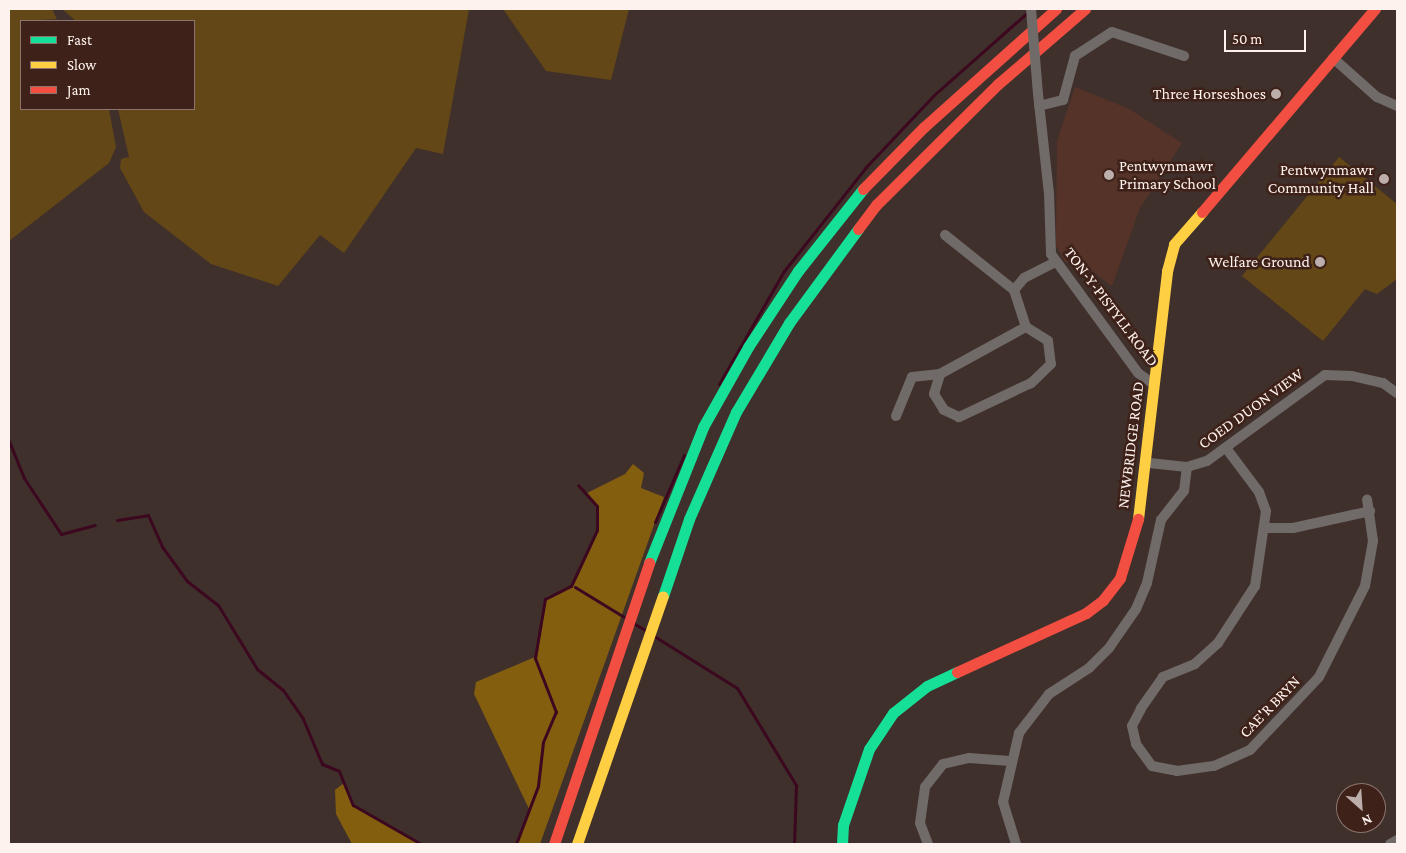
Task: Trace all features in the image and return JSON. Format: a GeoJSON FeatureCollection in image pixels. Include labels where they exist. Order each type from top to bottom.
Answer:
{"type":"FeatureCollection","features":[{"type":"Feature","properties":{"kind":"main road"},"geometry":{"type":"LineString","coordinates":[[554,844],[641,586],[703,427],[748,347],[798,271],[864,188],[924,127],[1056,9]]}},
{"type":"Feature","properties":{"kind":"main road"},"geometry":{"type":"LineString","coordinates":[[577,844],[689,519],[736,412],[789,323],[876,206],[998,84],[1085,9]]}},
{"type":"Feature","properties":{"kind":"main road","name":"NEWBRIDGE ROAD"},"geometry":{"type":"LineString","coordinates":[[842,844],[843,825],[869,749],[893,713],[927,686],[1086,613],[1104,600],[1129,554],[1149,463],[1154,384],[1167,271],[1174,244],[1196,214],[1375,9]]}},
{"type":"Feature","properties":{"kind":"street","name":"TON-Y-PISTYLL ROAD"},"geometry":{"type":"LineString","coordinates":[[1031,9],[1050,254],[1138,373],[1154,384]]}},
{"type":"Feature","properties":{"kind":"street"},"geometry":{"type":"LineString","coordinates":[[1039,106],[1063,100],[1075,56],[1112,32],[1184,56]]}},
{"type":"Feature","properties":{"kind":"street"},"geometry":{"type":"LineString","coordinates":[[1333,58],[1377,97],[1397,106]]}},
{"type":"Feature","properties":{"kind":"street"},"geometry":{"type":"LineString","coordinates":[[940,374],[934,394],[944,410],[959,417],[1031,383],[1051,364],[1048,340],[1026,327],[1014,290],[945,235]]}},
{"type":"Feature","properties":{"kind":"street"},"geometry":{"type":"LineString","coordinates":[[1014,290],[1024,278],[1056,262]]}},
{"type":"Feature","properties":{"kind":"street"},"geometry":{"type":"LineString","coordinates":[[896,416],[912,377],[940,374],[1026,327]]}},
{"type":"Feature","properties":{"kind":"street","name":"COED DUON VIEW"},"geometry":{"type":"LineString","coordinates":[[1149,463],[1187,467],[1208,461],[1325,375],[1352,376],[1384,383],[1397,393]]}},
{"type":"Feature","properties":{"kind":"street","name":"CAE'R BRYN"},"geometry":{"type":"LineString","coordinates":[[1226,448],[1259,492],[1266,528],[1255,586],[1218,643],[1195,664],[1163,677],[1132,726],[1136,744],[1152,766],[1177,772],[1214,766],[1250,750],[1282,720],[1323,670],[1365,586],[1374,541],[1367,498]]}},
{"type":"Feature","properties":{"kind":"street"},"geometry":{"type":"LineString","coordinates":[[1016,844],[1003,802],[1010,761],[1034,709],[1089,668],[1136,609],[1147,583],[1161,520],[1184,491],[1187,467]]}},
{"type":"Feature","properties":{"kind":"street"},"geometry":{"type":"LineString","coordinates":[[1266,528],[1293,528],[1370,511]]}},
{"type":"Feature","properties":{"kind":"street"},"geometry":{"type":"LineString","coordinates":[[928,844],[920,823],[926,787],[943,764],[968,758],[1010,761]]}},
{"type":"Feature","properties":{"kind":"street"},"geometry":{"type":"LineString","coordinates":[[1390,844],[1397,840]]}},
{"type":"Feature","properties":{"kind":"shaded area"},"geometry":{"type":"Polygon","coordinates":[[[9,9],[52,9],[57,19],[20,20],[20,110],[109,110],[116,147],[109,163],[9,241],[9,9]]]}},
{"type":"Feature","properties":{"kind":"shaded area"},"geometry":{"type":"Polygon","coordinates":[[[62,9],[469,9],[443,154],[416,148],[344,253],[320,235],[278,286],[211,264],[144,212],[120,168],[121,159],[129,157],[118,110],[195,110],[195,20],[75,20],[62,9]]]}},
{"type":"Feature","properties":{"kind":"shaded area"},"geometry":{"type":"Polygon","coordinates":[[[503,9],[629,9],[611,80],[546,71],[503,9]]]}},
{"type":"Feature","properties":{"kind":"shaded area","name":"Pentwynmawr Primary School"},"geometry":{"type":"Polygon","coordinates":[[[1075,87],[1129,109],[1182,143],[1140,208],[1112,286],[1080,262],[1065,262],[1056,245],[1057,141],[1075,87]]]}},
{"type":"Feature","properties":{"kind":"shaded area","name":"Welfare Ground"},"geometry":{"type":"Polygon","coordinates":[[[1339,157],[1397,204],[1397,279],[1377,294],[1365,289],[1323,341],[1242,276],[1339,157]]]}},
{"type":"Feature","properties":{"kind":"shaded area"},"geometry":{"type":"Polygon","coordinates":[[[633,464],[644,473],[641,488],[664,497],[540,844],[516,844],[530,811],[474,694],[476,682],[535,657],[545,599],[571,586],[597,530],[597,506],[587,493],[625,474],[633,464]]]}},
{"type":"Feature","properties":{"kind":"shaded area"},"geometry":{"type":"Polygon","coordinates":[[[344,783],[354,805],[421,844],[352,844],[336,814],[335,790],[344,783]]]}},
{"type":"Feature","properties":{"kind":"waterway"},"geometry":{"type":"LineString","coordinates":[[719,384],[784,271],[866,167],[934,95],[1029,11]]}},
{"type":"Feature","properties":{"kind":"waterway"},"geometry":{"type":"LineString","coordinates":[[9,441],[24,478],[61,534],[95,525]]}},
{"type":"Feature","properties":{"kind":"waterway"},"geometry":{"type":"LineString","coordinates":[[655,522],[684,455]]}},
{"type":"Feature","properties":{"kind":"waterway"},"geometry":{"type":"LineString","coordinates":[[516,844],[538,786],[543,742],[556,712],[535,658],[545,599],[571,586],[597,530],[597,506],[578,485]]}},
{"type":"Feature","properties":{"kind":"waterway"},"geometry":{"type":"LineString","coordinates":[[117,520],[148,515],[163,548],[187,581],[218,605],[257,669],[283,690],[303,719],[322,764],[339,771],[353,805],[421,844]]}},
{"type":"Feature","properties":{"kind":"waterway"},"geometry":{"type":"LineString","coordinates":[[575,587],[624,617]]}},
{"type":"Feature","properties":{"kind":"waterway"},"geometry":{"type":"LineString","coordinates":[[633,623],[645,630]]}},
{"type":"Feature","properties":{"kind":"waterway"},"geometry":{"type":"LineString","coordinates":[[654,636],[737,688],[796,785],[794,844]]}},
{"type":"Feature","properties":{"kind":"traffic: fast"},"geometry":{"type":"LineString","coordinates":[[649,563],[703,427],[748,347],[798,271],[863,189]]}},
{"type":"Feature","properties":{"kind":"traffic: fast"},"geometry":{"type":"LineString","coordinates":[[663,596],[689,519],[736,412],[789,323],[858,229]]}},
{"type":"Feature","properties":{"kind":"traffic: fast"},"geometry":{"type":"LineString","coordinates":[[842,844],[843,825],[869,749],[893,713],[927,686],[957,672]]}},
{"type":"Feature","properties":{"kind":"traffic: slow"},"geometry":{"type":"LineString","coordinates":[[1138,519],[1167,271],[1174,244],[1202,212]]}},
{"type":"Feature","properties":{"kind":"traffic: slow"},"geometry":{"type":"LineString","coordinates":[[577,844],[663,596]]}},
{"type":"Feature","properties":{"kind":"traffic: jam"},"geometry":{"type":"LineString","coordinates":[[863,189],[924,127],[1056,9]]}},
{"type":"Feature","properties":{"kind":"traffic: jam"},"geometry":{"type":"LineString","coordinates":[[858,229],[876,205],[998,84],[1085,9]]}},
{"type":"Feature","properties":{"kind":"traffic: jam"},"geometry":{"type":"LineString","coordinates":[[1202,212],[1375,9]]}},
{"type":"Feature","properties":{"kind":"traffic: jam"},"geometry":{"type":"LineString","coordinates":[[957,672],[1086,613],[1103,600],[1120,578],[1138,519]]}},
{"type":"Feature","properties":{"kind":"traffic: jam"},"geometry":{"type":"LineString","coordinates":[[554,844],[649,563]]}},
{"type":"Feature","properties":{"kind":"place","name":"Three Horseshoes"},"geometry":{"type":"Point","coordinates":[1276,94]}},
{"type":"Feature","properties":{"kind":"place","name":"Pentwynmawr Primary School"},"geometry":{"type":"Point","coordinates":[1109,175]}},
{"type":"Feature","properties":{"kind":"place","name":"Pentwynmawr Community Hall"},"geometry":{"type":"Point","coordinates":[1384,179]}},
{"type":"Feature","properties":{"kind":"place","name":"Welfare Ground"},"geometry":{"type":"Point","coordinates":[1320,262]}}]}
